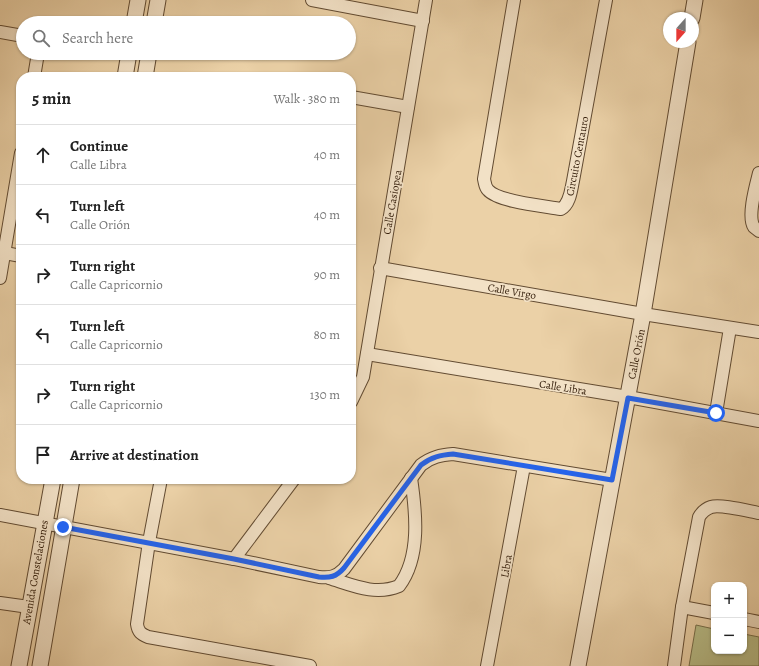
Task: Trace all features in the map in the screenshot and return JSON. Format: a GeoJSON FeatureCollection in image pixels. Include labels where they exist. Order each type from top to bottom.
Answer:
{"type":"FeatureCollection","features":[{"type":"Feature","properties":{"kind":"street"},"geometry":{"type":"LineString","coordinates":[[135,16],[138,0]]}},
{"type":"Feature","properties":{"kind":"street"},"geometry":{"type":"LineString","coordinates":[[155,16],[158,0]]}},
{"type":"Feature","properties":{"kind":"street"},"geometry":{"type":"LineString","coordinates":[[312,0],[422,21]]}},
{"type":"Feature","properties":{"kind":"street","name":"Calle Casiopea"},"geometry":{"type":"LineString","coordinates":[[356,392],[363,377],[426,0]]}},
{"type":"Feature","properties":{"kind":"street","name":"Circuito Centauro"},"geometry":{"type":"LineString","coordinates":[[514,0],[484,179],[489,192],[495,195],[518,202],[561,209],[565,207],[573,181],[606,0]]}},
{"type":"Feature","properties":{"kind":"street"},"geometry":{"type":"LineString","coordinates":[[693,12],[695,0]]}},
{"type":"Feature","properties":{"kind":"street"},"geometry":{"type":"LineString","coordinates":[[0,32],[16,35]]}},
{"type":"Feature","properties":{"kind":"street","name":"Calle Orión"},"geometry":{"type":"LineString","coordinates":[[578,666],[643,314],[687,48]]}},
{"type":"Feature","properties":{"kind":"street"},"geometry":{"type":"LineString","coordinates":[[35,72],[37,60]]}},
{"type":"Feature","properties":{"kind":"street"},"geometry":{"type":"LineString","coordinates":[[126,72],[128,60]]}},
{"type":"Feature","properties":{"kind":"street"},"geometry":{"type":"LineString","coordinates":[[145,72],[148,60]]}},
{"type":"Feature","properties":{"kind":"street"},"geometry":{"type":"LineString","coordinates":[[356,98],[408,107]]}},
{"type":"Feature","properties":{"kind":"street"},"geometry":{"type":"LineString","coordinates":[[759,173],[754,196],[752,218],[753,226],[759,231]]}},
{"type":"Feature","properties":{"kind":"street"},"geometry":{"type":"LineString","coordinates":[[0,278],[16,182]]}},
{"type":"Feature","properties":{"kind":"street"},"geometry":{"type":"LineString","coordinates":[[4,253],[16,255]]}},
{"type":"Feature","properties":{"kind":"street","name":"Calle Virgo"},"geometry":{"type":"LineString","coordinates":[[380,268],[643,314],[759,332]]}},
{"type":"Feature","properties":{"kind":"street"},"geometry":{"type":"LineString","coordinates":[[716,413],[730,328]]}},
{"type":"Feature","properties":{"kind":"street","name":"Calle Libra"},"geometry":{"type":"LineString","coordinates":[[367,354],[759,421]]}},
{"type":"Feature","properties":{"kind":"street"},"geometry":{"type":"LineString","coordinates":[[329,578],[335,576],[344,568],[421,465],[428,459],[443,454],[453,454],[612,480]]}},
{"type":"Feature","properties":{"kind":"street","name":"Libra"},"geometry":{"type":"LineString","coordinates":[[487,666],[524,466]]}},
{"type":"Feature","properties":{"kind":"street"},"geometry":{"type":"LineString","coordinates":[[0,515],[149,542],[329,578],[362,589],[383,591],[399,586],[408,573],[415,538],[416,519],[411,478]]}},
{"type":"Feature","properties":{"kind":"street","name":"Avenida Constelaciones"},"geometry":{"type":"LineString","coordinates":[[19,666],[52,484]]}},
{"type":"Feature","properties":{"kind":"street","name":"Avenida Constelaciones"},"geometry":{"type":"LineString","coordinates":[[40,666],[71,484]]}},
{"type":"Feature","properties":{"kind":"street"},"geometry":{"type":"LineString","coordinates":[[161,484],[149,542],[137,624],[138,631],[148,637],[302,665]]}},
{"type":"Feature","properties":{"kind":"street"},"geometry":{"type":"LineString","coordinates":[[234,559],[290,484]]}},
{"type":"Feature","properties":{"kind":"street"},"geometry":{"type":"LineString","coordinates":[[674,666],[682,607],[699,517],[703,511],[712,506],[759,513]]}},
{"type":"Feature","properties":{"kind":"street"},"geometry":{"type":"LineString","coordinates":[[0,603],[29,608]]}},
{"type":"Feature","properties":{"kind":"street"},"geometry":{"type":"LineString","coordinates":[[682,607],[711,612]]}},
{"type":"Feature","properties":{"kind":"street"},"geometry":{"type":"LineString","coordinates":[[747,620],[759,622]]}},
{"type":"Feature","properties":{"kind":"green space"},"geometry":{"type":"Polygon","coordinates":[[[696,625],[711,628],[711,654],[747,654],[747,635],[759,637],[759,666],[689,666],[696,625]]]}},
{"type":"Feature","properties":{"kind":"route"},"geometry":{"type":"LineString","coordinates":[[63,527],[149,542],[329,578],[340,573],[421,465],[428,459],[443,454],[453,454],[612,480],[628,398],[716,413]]}}]}
